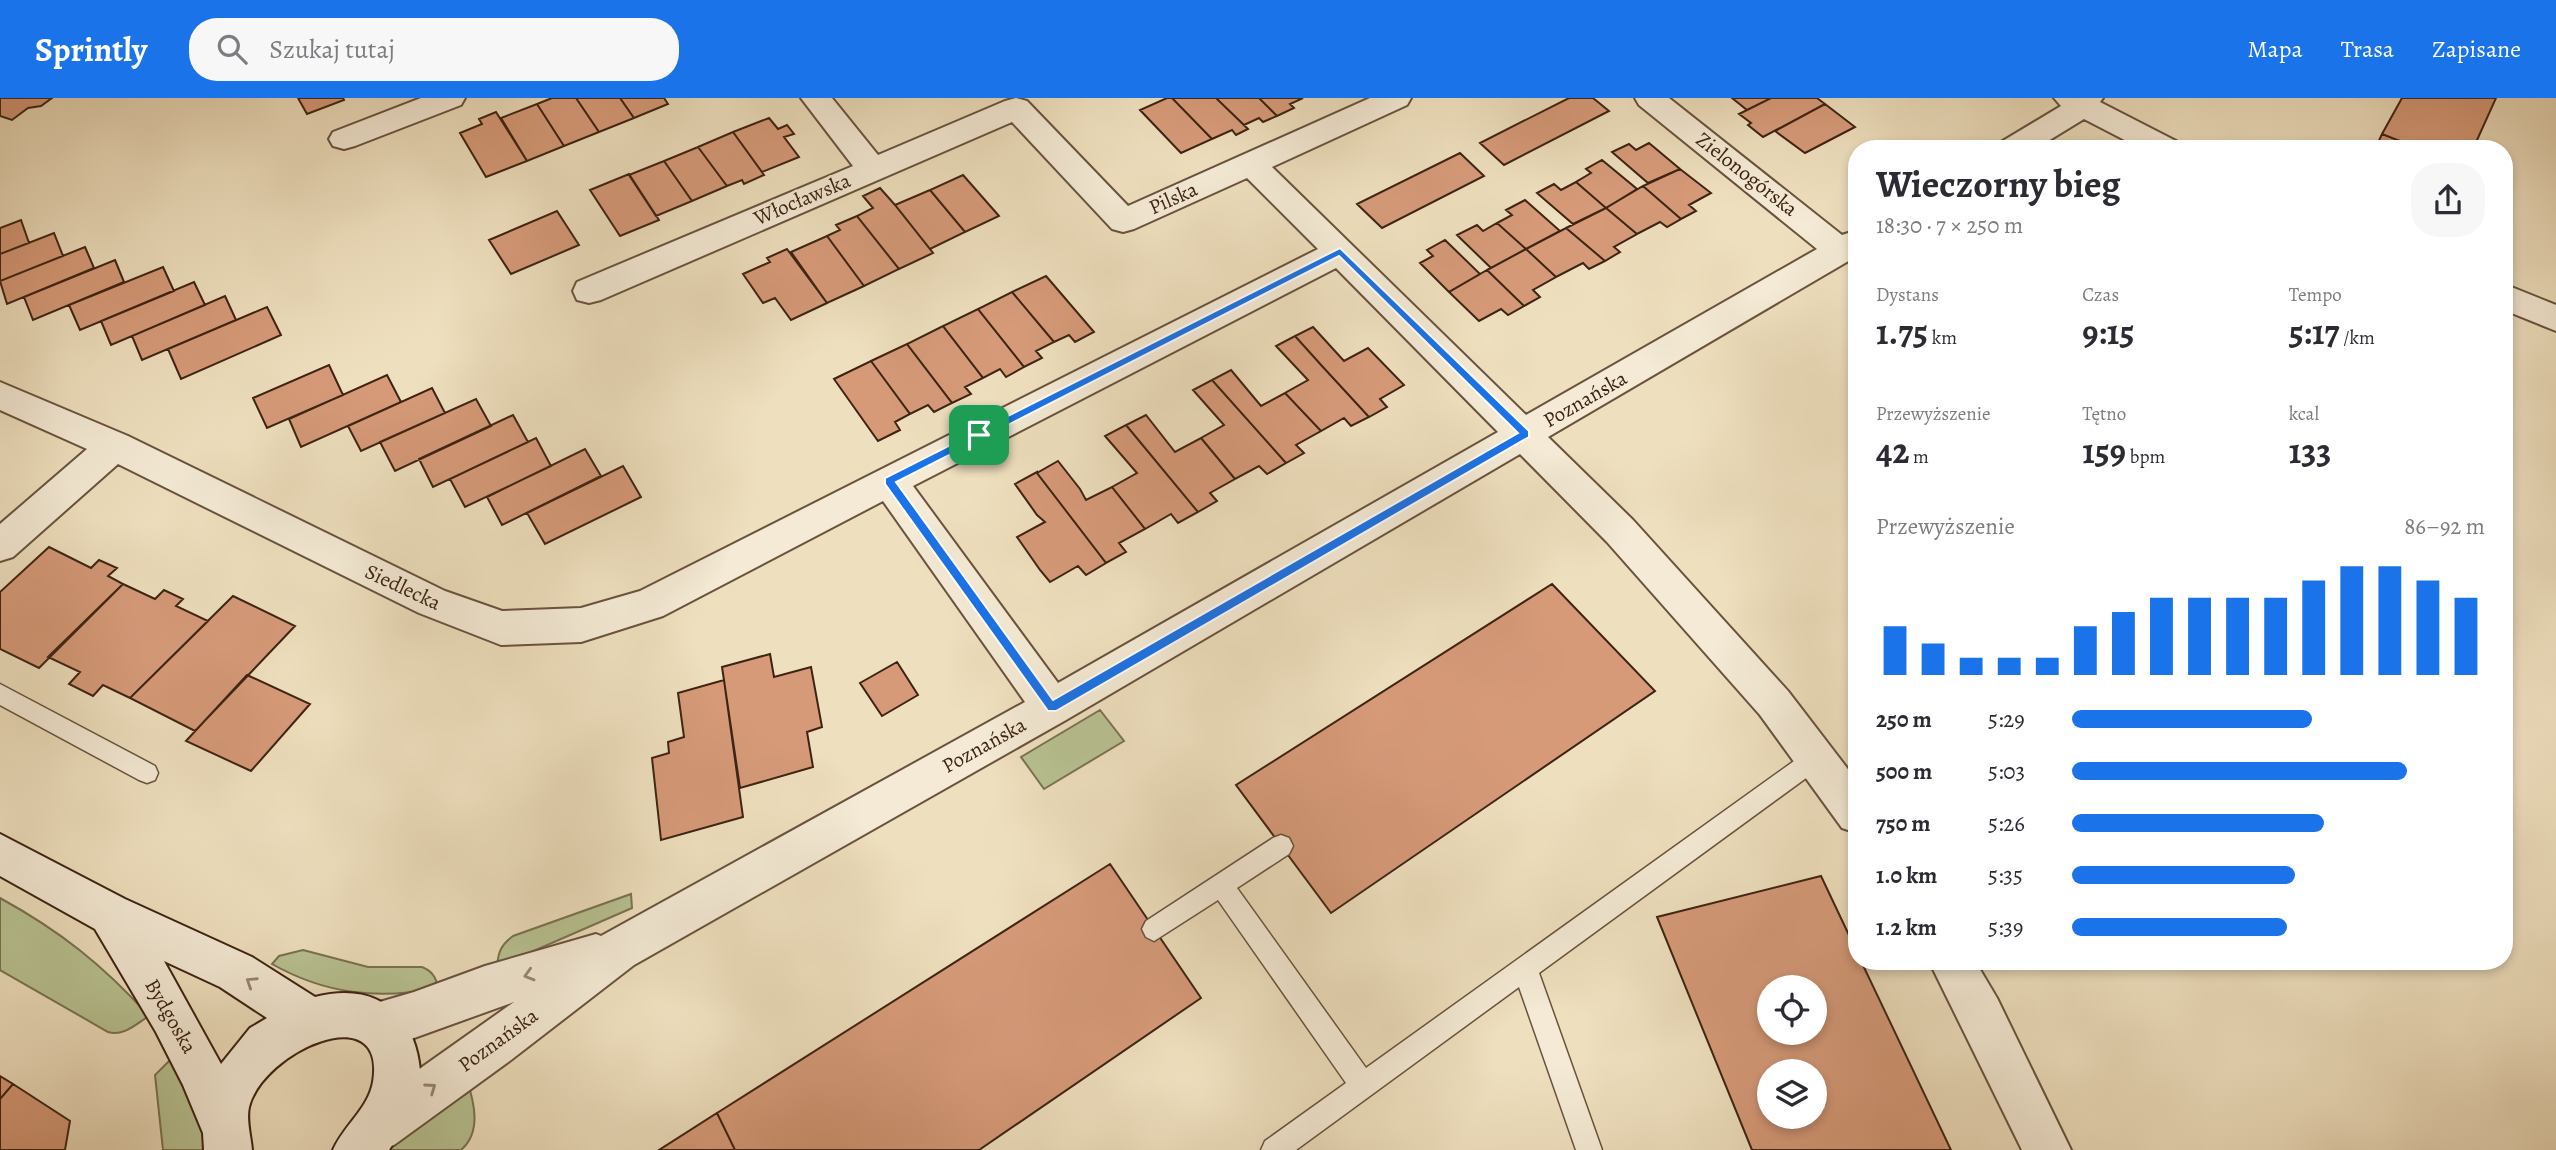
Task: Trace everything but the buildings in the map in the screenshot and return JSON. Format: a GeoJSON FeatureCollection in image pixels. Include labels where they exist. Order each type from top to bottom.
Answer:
{"type":"FeatureCollection","features":[{"type":"Feature","properties":{"kind":"street"},"geometry":{"type":"LineString","coordinates":[[344,139],[450,98]]}},
{"type":"Feature","properties":{"kind":"street"},"geometry":{"type":"LineString","coordinates":[[816,98],[872,168]]}},
{"type":"Feature","properties":{"kind":"street"},"geometry":{"type":"LineString","coordinates":[[1396,98],[1251,164],[1620,531],[1774,703],[1848,802]]}},
{"type":"Feature","properties":{"kind":"street","name":"Zielonogórska"},"geometry":{"type":"LineString","coordinates":[[1650,98],[1848,245]]}},
{"type":"Feature","properties":{"kind":"street"},"geometry":{"type":"LineString","coordinates":[[2025,140],[2080,101],[2151,140]]}},
{"type":"Feature","properties":{"kind":"street","name":"Włocławska"},"geometry":{"type":"LineString","coordinates":[[589,291],[1016,108]]}},
{"type":"Feature","properties":{"kind":"street","name":"Pilska"},"geometry":{"type":"LineString","coordinates":[[1016,108],[1123,220],[1251,164]]}},
{"type":"Feature","properties":{"kind":"street","name":"Poznańska"},"geometry":{"type":"LineString","coordinates":[[362,1144],[618,950],[1052,707],[1848,247]]}},
{"type":"Feature","properties":{"kind":"street"},"geometry":{"type":"LineString","coordinates":[[1052,707],[889,481],[1340,252]]}},
{"type":"Feature","properties":{"kind":"street"},"geometry":{"type":"LineString","coordinates":[[2513,300],[2556,319]]}},
{"type":"Feature","properties":{"kind":"street","name":"Siedlecka"},"geometry":{"type":"LineString","coordinates":[[0,395],[115,446],[432,602],[501,628],[581,625],[650,605],[889,481]]}},
{"type":"Feature","properties":{"kind":"street"},"geometry":{"type":"LineString","coordinates":[[0,546],[115,446]]}},
{"type":"Feature","properties":{"kind":"street","name":"Bydgoska"},"geometry":{"type":"LineString","coordinates":[[0,853],[110,914],[236,972],[308,1019]]}},
{"type":"Feature","properties":{"kind":"street","name":"Bydgoska"},"geometry":{"type":"LineString","coordinates":[[110,914],[180,1026],[207,1080],[225,1137]]}},
{"type":"Feature","properties":{"kind":"street","name":"Poznańska"},"geometry":{"type":"LineString","coordinates":[[375,1024],[414,1015],[485,988],[618,950]]}},
{"type":"Feature","properties":{"kind":"street"},"geometry":{"type":"LineString","coordinates":[[1956,970],[1981,1014],[2047,1150]]}},
{"type":"Feature","properties":{"kind":"street"},"geometry":{"type":"LineString","coordinates":[[225,1137],[229,1097],[242,1071],[261,1048],[276,1036],[308,1019],[333,1014],[356,1015],[375,1024],[388,1038],[397,1057],[396,1080],[390,1104],[362,1144]]}},
{"type":"Feature","properties":{"kind":"lane"},"geometry":{"type":"LineString","coordinates":[[0,694],[147,773]]}},
{"type":"Feature","properties":{"kind":"lane"},"geometry":{"type":"LineString","coordinates":[[1274,1150],[1816,758]]}},
{"type":"Feature","properties":{"kind":"lane"},"geometry":{"type":"LineString","coordinates":[[1154,929],[1281,846]]}},
{"type":"Feature","properties":{"kind":"lane"},"geometry":{"type":"LineString","coordinates":[[1221,885],[1363,1086]]}},
{"type":"Feature","properties":{"kind":"lane"},"geometry":{"type":"LineString","coordinates":[[1525,969],[1589,1150]]}},
{"type":"Feature","properties":{"kind":"green space"},"geometry":{"type":"Polygon","coordinates":[[[1100,710],[1124,741],[1044,789],[1021,757],[1100,710]]]}},
{"type":"Feature","properties":{"kind":"green space"},"geometry":{"type":"Polygon","coordinates":[[[631,894],[632,908],[497,967],[501,949],[513,936],[631,894]]]}},
{"type":"Feature","properties":{"kind":"green space"},"geometry":{"type":"Polygon","coordinates":[[[0,898],[80,950],[149,1016],[119,1033],[108,1032],[0,970],[0,898]]]}},
{"type":"Feature","properties":{"kind":"green space"},"geometry":{"type":"Polygon","coordinates":[[[303,950],[368,967],[422,967],[433,975],[438,988],[394,994],[352,992],[312,982],[272,964],[279,956],[303,950]]]}},
{"type":"Feature","properties":{"kind":"green space"},"geometry":{"type":"Polygon","coordinates":[[[171,1059],[182,1076],[208,1150],[163,1150],[155,1075],[171,1059]]]}},
{"type":"Feature","properties":{"kind":"green space"},"geometry":{"type":"Polygon","coordinates":[[[467,1080],[475,1116],[472,1135],[461,1150],[380,1150],[467,1080]]]}},
{"type":"Feature","properties":{"kind":"route"},"geometry":{"type":"LineString","coordinates":[[1340,252],[1525,434],[1052,707],[889,481],[979,435],[1340,252]]}}]}
